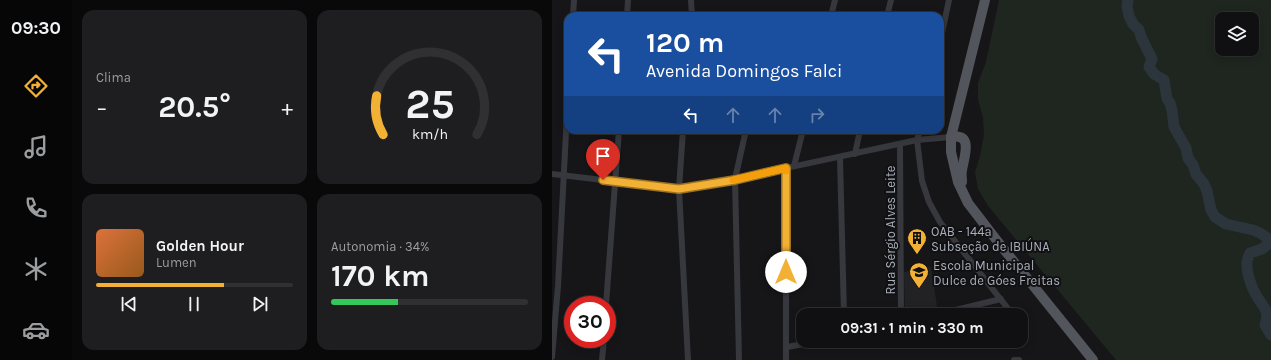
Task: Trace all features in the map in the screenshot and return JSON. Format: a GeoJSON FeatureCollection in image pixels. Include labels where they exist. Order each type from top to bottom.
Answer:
{"type":"FeatureCollection","features":[{"type":"Feature","properties":{"kind":"main road"},"geometry":{"type":"LineString","coordinates":[[985,0],[951,137],[951,152],[958,182],[968,203],[1094,360]]}},
{"type":"Feature","properties":{"kind":"main road"},"geometry":{"type":"LineString","coordinates":[[951,137],[957,136],[963,138],[966,142],[962,172],[968,203]]}},
{"type":"Feature","properties":{"kind":"street"},"geometry":{"type":"LineString","coordinates":[[573,12],[574,0]]}},
{"type":"Feature","properties":{"kind":"street"},"geometry":{"type":"LineString","coordinates":[[627,12],[628,0]]}},
{"type":"Feature","properties":{"kind":"street"},"geometry":{"type":"LineString","coordinates":[[691,0],[692,12]]}},
{"type":"Feature","properties":{"kind":"street"},"geometry":{"type":"LineString","coordinates":[[832,12],[835,0]]}},
{"type":"Feature","properties":{"kind":"street"},"geometry":{"type":"LineString","coordinates":[[888,12],[891,0]]}},
{"type":"Feature","properties":{"kind":"street"},"geometry":{"type":"LineString","coordinates":[[944,25],[950,0]]}},
{"type":"Feature","properties":{"kind":"street"},"geometry":{"type":"LineString","coordinates":[[552,357],[558,286],[566,134]]}},
{"type":"Feature","properties":{"kind":"street"},"geometry":{"type":"LineString","coordinates":[[607,296],[619,134]]}},
{"type":"Feature","properties":{"kind":"street"},"geometry":{"type":"LineString","coordinates":[[683,134],[679,189],[688,360]]}},
{"type":"Feature","properties":{"kind":"street"},"geometry":{"type":"LineString","coordinates":[[739,360],[735,180],[745,134]]}},
{"type":"Feature","properties":{"kind":"street"},"geometry":{"type":"LineString","coordinates":[[794,166],[802,134]]}},
{"type":"Feature","properties":{"kind":"street"},"geometry":{"type":"LineString","coordinates":[[855,154],[859,134]]}},
{"type":"Feature","properties":{"kind":"street"},"geometry":{"type":"LineString","coordinates":[[919,134],[917,140],[922,181],[929,202],[940,222],[1007,308]]}},
{"type":"Feature","properties":{"kind":"street"},"geometry":{"type":"LineString","coordinates":[[552,174],[679,189],[735,180],[917,140],[951,137]]}},
{"type":"Feature","properties":{"kind":"street","name":"Rua Sérgio Alves Leite"},"geometry":{"type":"LineString","coordinates":[[900,144],[901,308]]}},
{"type":"Feature","properties":{"kind":"street"},"geometry":{"type":"LineString","coordinates":[[840,157],[844,308]]}},
{"type":"Feature","properties":{"kind":"street"},"geometry":{"type":"LineString","coordinates":[[786,168],[786,360]]}},
{"type":"Feature","properties":{"kind":"street"},"geometry":{"type":"LineString","coordinates":[[966,308],[1001,300]]}},
{"type":"Feature","properties":{"kind":"street"},"geometry":{"type":"LineString","coordinates":[[787,347],[796,345]]}},
{"type":"Feature","properties":{"kind":"street"},"geometry":{"type":"LineString","coordinates":[[602,360],[603,348]]}},
{"type":"Feature","properties":{"kind":"street"},"geometry":{"type":"LineString","coordinates":[[1014,360],[1019,360]]}},
{"type":"Feature","properties":{"kind":"shaded area"},"geometry":{"type":"Polygon","coordinates":[[[999,0],[1271,0],[1271,360],[1116,360],[988,206],[978,189],[975,172],[984,135],[983,118],[978,99],[978,83],[986,62],[999,0]]]}},
{"type":"Feature","properties":{"kind":"shaded area","name":"Escola Municipal Dulce de Góes Freitas"},"geometry":{"type":"Polygon","coordinates":[[[931,267],[937,308],[905,308],[904,272],[931,267]]]}},
{"type":"Feature","properties":{"kind":"waterway"},"geometry":{"type":"LineString","coordinates":[[1128,0],[1127,6],[1129,16],[1133,24],[1139,30],[1152,59],[1149,67],[1154,74],[1164,80],[1167,99],[1172,110],[1174,127],[1186,148],[1188,158],[1193,165],[1196,174],[1204,184],[1211,210],[1215,217],[1226,224],[1253,230],[1269,239],[1268,244],[1262,249],[1250,253],[1247,260],[1247,265],[1252,286],[1266,311],[1267,320],[1265,325],[1271,335]]}},
{"type":"Feature","properties":{"kind":"slow traffic"},"geometry":{"type":"LineString","coordinates":[[733,180],[786,168],[786,171]]}},
{"type":"Feature","properties":{"kind":"place","name":"OAB - 144ª Subseção de IBIÚNA"},"geometry":{"type":"Point","coordinates":[917,255]}},
{"type":"Feature","properties":{"kind":"place","name":"Escola Municipal Dulce de Góes Freitas"},"geometry":{"type":"Point","coordinates":[919,289]}},
{"type":"Feature","properties":{"kind":"route"},"geometry":{"type":"LineString","coordinates":[[603,180],[679,189],[735,180],[786,168],[786,272]]}}]}
